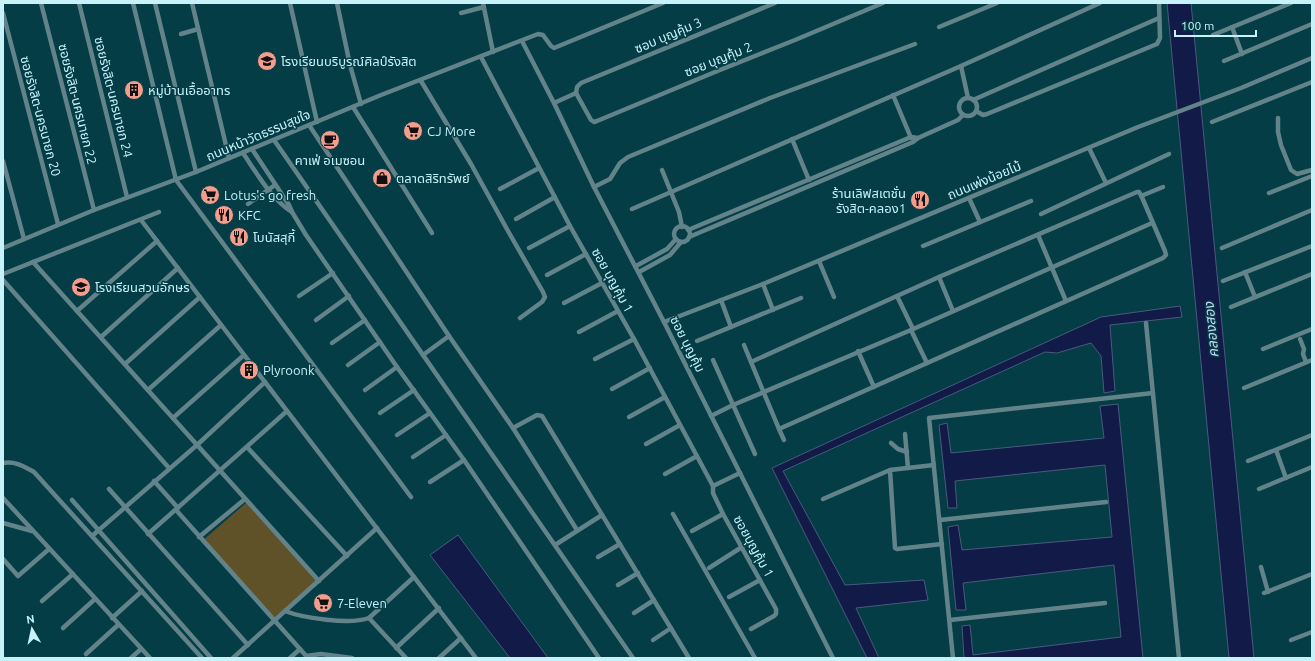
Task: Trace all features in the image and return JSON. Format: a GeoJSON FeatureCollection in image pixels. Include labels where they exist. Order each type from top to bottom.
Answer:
{"type":"FeatureCollection","features":[{"type":"Feature","properties":{"kind":"street","name":"ซอยรังสิต-นครนายก 22"},"geometry":{"type":"LineString","coordinates":[[41,3],[94,210]]}},
{"type":"Feature","properties":{"kind":"street","name":"ซอยรังสิต-นครนายก 24"},"geometry":{"type":"LineString","coordinates":[[79,3],[128,197]]}},
{"type":"Feature","properties":{"kind":"street"},"geometry":{"type":"LineString","coordinates":[[133,3],[176,180],[411,498]]}},
{"type":"Feature","properties":{"kind":"street"},"geometry":{"type":"LineString","coordinates":[[155,3],[196,172]]}},
{"type":"Feature","properties":{"kind":"street"},"geometry":{"type":"LineString","coordinates":[[192,3],[229,158]]}},
{"type":"Feature","properties":{"kind":"street"},"geometry":{"type":"LineString","coordinates":[[290,3],[317,122]]}},
{"type":"Feature","properties":{"kind":"street"},"geometry":{"type":"LineString","coordinates":[[337,3],[350,65],[361,104]]}},
{"type":"Feature","properties":{"kind":"street","name":"ถนนหน้าวัดธรรมสุขใจ"},"geometry":{"type":"LineString","coordinates":[[3,248],[58,224],[176,180],[353,107],[522,41],[541,34],[554,48],[663,3]]}},
{"type":"Feature","properties":{"kind":"street","name":"ซอบ บุญคุ้ม 3"},"geometry":{"type":"LineString","coordinates":[[576,93],[577,87],[581,83],[775,3]]}},
{"type":"Feature","properties":{"kind":"street","name":"ซอย บุญคุ้ม 2"},"geometry":{"type":"LineString","coordinates":[[576,93],[591,120],[597,122],[883,3]]}},
{"type":"Feature","properties":{"kind":"street"},"geometry":{"type":"LineString","coordinates":[[939,27],[997,3]]}},
{"type":"Feature","properties":{"kind":"street"},"geometry":{"type":"LineString","coordinates":[[632,208],[961,66],[1100,3]]}},
{"type":"Feature","properties":{"kind":"street"},"geometry":{"type":"LineString","coordinates":[[976,111],[982,115],[987,114],[1157,44],[1160,38],[1159,3]]}},
{"type":"Feature","properties":{"kind":"street"},"geometry":{"type":"LineString","coordinates":[[1212,35],[1291,3]]}},
{"type":"Feature","properties":{"kind":"street"},"geometry":{"type":"LineString","coordinates":[[461,13],[484,5],[493,52]]}},
{"type":"Feature","properties":{"kind":"street","name":"ซอยรังสิต-นครนายก 20"},"geometry":{"type":"LineString","coordinates":[[3,13],[58,224]]}},
{"type":"Feature","properties":{"kind":"street"},"geometry":{"type":"LineString","coordinates":[[976,111],[969,116],[963,115],[959,111],[958,105],[963,99],[971,99],[1159,18]]}},
{"type":"Feature","properties":{"kind":"street"},"geometry":{"type":"LineString","coordinates":[[1224,61],[1312,24]]}},
{"type":"Feature","properties":{"kind":"street"},"geometry":{"type":"LineString","coordinates":[[1232,27],[1242,54]]}},
{"type":"Feature","properties":{"kind":"street"},"geometry":{"type":"LineString","coordinates":[[181,34],[198,30]]}},
{"type":"Feature","properties":{"kind":"street","name":"ซอย บุญคุ้ม"},"geometry":{"type":"LineString","coordinates":[[522,41],[554,103],[594,187],[636,266],[833,658]]}},
{"type":"Feature","properties":{"kind":"street"},"geometry":{"type":"LineString","coordinates":[[594,187],[610,179],[620,163],[628,157],[770,98],[915,44]]}},
{"type":"Feature","properties":{"kind":"street","name":"ซอย บุญคุ้ม 1"},"geometry":{"type":"LineString","coordinates":[[481,57],[570,226],[634,339],[714,486]]}},
{"type":"Feature","properties":{"kind":"street","name":"ถนนเพ่งน้อยไม้"},"geometry":{"type":"LineString","coordinates":[[664,322],[763,284],[1169,114],[1312,58]]}},
{"type":"Feature","properties":{"kind":"street"},"geometry":{"type":"LineString","coordinates":[[961,66],[971,99],[976,104],[976,111]]}},
{"type":"Feature","properties":{"kind":"street"},"geometry":{"type":"LineString","coordinates":[[422,81],[544,292],[545,297],[542,302],[520,318]]}},
{"type":"Feature","properties":{"kind":"street"},"geometry":{"type":"LineString","coordinates":[[1212,122],[1312,82]]}},
{"type":"Feature","properties":{"kind":"street"},"geometry":{"type":"LineString","coordinates":[[554,103],[576,93]]}},
{"type":"Feature","properties":{"kind":"street"},"geometry":{"type":"LineString","coordinates":[[893,95],[912,139]]}},
{"type":"Feature","properties":{"kind":"street"},"geometry":{"type":"LineString","coordinates":[[353,107],[432,233]]}},
{"type":"Feature","properties":{"kind":"street"},"geometry":{"type":"LineString","coordinates":[[681,242],[676,239],[674,232],[677,228],[682,227],[688,230],[809,180],[912,139],[918,138],[958,120],[963,115]]}},
{"type":"Feature","properties":{"kind":"street"},"geometry":{"type":"LineString","coordinates":[[1278,118],[1278,138],[1291,170],[1298,174],[1312,170]]}},
{"type":"Feature","properties":{"kind":"street"},"geometry":{"type":"LineString","coordinates":[[309,125],[512,428],[577,530]]}},
{"type":"Feature","properties":{"kind":"street"},"geometry":{"type":"LineString","coordinates":[[792,139],[809,180]]}},
{"type":"Feature","properties":{"kind":"street"},"geometry":{"type":"LineString","coordinates":[[639,272],[670,255],[681,242],[685,242],[689,237],[912,139]]}},
{"type":"Feature","properties":{"kind":"street"},"geometry":{"type":"LineString","coordinates":[[274,140],[633,658]]}},
{"type":"Feature","properties":{"kind":"street"},"geometry":{"type":"LineString","coordinates":[[1090,148],[1106,183]]}},
{"type":"Feature","properties":{"kind":"street"},"geometry":{"type":"LineString","coordinates":[[252,149],[289,205],[306,236],[464,460],[599,658]]}},
{"type":"Feature","properties":{"kind":"street"},"geometry":{"type":"LineString","coordinates":[[242,153],[277,200],[292,212]]}},
{"type":"Feature","properties":{"kind":"street"},"geometry":{"type":"LineString","coordinates":[[1040,214],[1169,154]]}},
{"type":"Feature","properties":{"kind":"street"},"geometry":{"type":"LineString","coordinates":[[3,161],[24,239]]}},
{"type":"Feature","properties":{"kind":"street"},"geometry":{"type":"LineString","coordinates":[[500,189],[539,168]]}},
{"type":"Feature","properties":{"kind":"street"},"geometry":{"type":"LineString","coordinates":[[662,170],[679,212],[682,227]]}},
{"type":"Feature","properties":{"kind":"street"},"geometry":{"type":"LineString","coordinates":[[1269,193],[1312,176]]}},
{"type":"Feature","properties":{"kind":"street"},"geometry":{"type":"LineString","coordinates":[[248,204],[275,185]]}},
{"type":"Feature","properties":{"kind":"street"},"geometry":{"type":"LineString","coordinates":[[1141,196],[1163,186]]}},
{"type":"Feature","properties":{"kind":"street"},"geometry":{"type":"LineString","coordinates":[[751,362],[939,277],[1137,192],[1139,192],[1141,196],[1165,251],[1166,255],[1163,258],[779,429]]}},
{"type":"Feature","properties":{"kind":"street"},"geometry":{"type":"LineString","coordinates":[[516,219],[555,197]]}},
{"type":"Feature","properties":{"kind":"street"},"geometry":{"type":"LineString","coordinates":[[969,198],[980,222]]}},
{"type":"Feature","properties":{"kind":"street"},"geometry":{"type":"LineString","coordinates":[[923,246],[1031,201]]}},
{"type":"Feature","properties":{"kind":"street"},"geometry":{"type":"LineString","coordinates":[[1222,248],[1312,210]]}},
{"type":"Feature","properties":{"kind":"street"},"geometry":{"type":"LineString","coordinates":[[3,274],[159,212]]}},
{"type":"Feature","properties":{"kind":"street"},"geometry":{"type":"LineString","coordinates":[[141,220],[476,658]]}},
{"type":"Feature","properties":{"kind":"street"},"geometry":{"type":"LineString","coordinates":[[711,416],[733,405],[912,329],[1152,223]]}},
{"type":"Feature","properties":{"kind":"street"},"geometry":{"type":"LineString","coordinates":[[529,248],[570,226]]}},
{"type":"Feature","properties":{"kind":"street"},"geometry":{"type":"LineString","coordinates":[[688,230],[689,237]]}},
{"type":"Feature","properties":{"kind":"street"},"geometry":{"type":"LineString","coordinates":[[1038,235],[1066,301]]}},
{"type":"Feature","properties":{"kind":"street"},"geometry":{"type":"LineString","coordinates":[[636,266],[667,249],[676,239]]}},
{"type":"Feature","properties":{"kind":"street"},"geometry":{"type":"LineString","coordinates":[[77,311],[157,241]]}},
{"type":"Feature","properties":{"kind":"street"},"geometry":{"type":"LineString","coordinates":[[1223,281],[1312,246]]}},
{"type":"Feature","properties":{"kind":"street"},"geometry":{"type":"LineString","coordinates":[[547,275],[586,254]]}},
{"type":"Feature","properties":{"kind":"street"},"geometry":{"type":"LineString","coordinates":[[819,261],[834,297]]}},
{"type":"Feature","properties":{"kind":"street"},"geometry":{"type":"LineString","coordinates":[[33,262],[319,581]]}},
{"type":"Feature","properties":{"kind":"street"},"geometry":{"type":"LineString","coordinates":[[100,337],[178,268]]}},
{"type":"Feature","properties":{"kind":"street"},"geometry":{"type":"LineString","coordinates":[[1245,272],[1255,297]]}},
{"type":"Feature","properties":{"kind":"street"},"geometry":{"type":"LineString","coordinates":[[299,296],[333,273]]}},
{"type":"Feature","properties":{"kind":"street"},"geometry":{"type":"LineString","coordinates":[[1231,307],[1312,274]]}},
{"type":"Feature","properties":{"kind":"street"},"geometry":{"type":"LineString","coordinates":[[939,277],[953,311]]}},
{"type":"Feature","properties":{"kind":"street"},"geometry":{"type":"LineString","coordinates":[[3,280],[169,468]]}},
{"type":"Feature","properties":{"kind":"street"},"geometry":{"type":"LineString","coordinates":[[564,303],[602,283]]}},
{"type":"Feature","properties":{"kind":"street"},"geometry":{"type":"LineString","coordinates":[[763,284],[773,310]]}},
{"type":"Feature","properties":{"kind":"street"},"geometry":{"type":"LineString","coordinates":[[316,320],[349,296]]}},
{"type":"Feature","properties":{"kind":"street"},"geometry":{"type":"LineString","coordinates":[[897,296],[927,363]]}},
{"type":"Feature","properties":{"kind":"street"},"geometry":{"type":"LineString","coordinates":[[125,364],[200,297]]}},
{"type":"Feature","properties":{"kind":"street"},"geometry":{"type":"LineString","coordinates":[[697,341],[801,298]]}},
{"type":"Feature","properties":{"kind":"street"},"geometry":{"type":"LineString","coordinates":[[721,300],[732,327]]}},
{"type":"Feature","properties":{"kind":"street"},"geometry":{"type":"LineString","coordinates":[[579,332],[618,311]]}},
{"type":"Feature","properties":{"kind":"street"},"geometry":{"type":"LineString","coordinates":[[332,343],[365,320]]}},
{"type":"Feature","properties":{"kind":"street"},"geometry":{"type":"LineString","coordinates":[[1146,323],[1179,658]]}},
{"type":"Feature","properties":{"kind":"street"},"geometry":{"type":"LineString","coordinates":[[148,390],[222,325]]}},
{"type":"Feature","properties":{"kind":"street"},"geometry":{"type":"LineString","coordinates":[[1263,349],[1312,329]]}},
{"type":"Feature","properties":{"kind":"street"},"geometry":{"type":"LineString","coordinates":[[422,355],[449,336]]}},
{"type":"Feature","properties":{"kind":"street"},"geometry":{"type":"LineString","coordinates":[[596,360],[634,339]]}},
{"type":"Feature","properties":{"kind":"street"},"geometry":{"type":"LineString","coordinates":[[1300,339],[1304,349],[1303,354],[1306,362]]}},
{"type":"Feature","properties":{"kind":"street"},"geometry":{"type":"LineString","coordinates":[[348,366],[380,342]]}},
{"type":"Feature","properties":{"kind":"street"},"geometry":{"type":"LineString","coordinates":[[744,345],[784,440]]}},
{"type":"Feature","properties":{"kind":"street"},"geometry":{"type":"LineString","coordinates":[[858,352],[874,387]]}},
{"type":"Feature","properties":{"kind":"street"},"geometry":{"type":"LineString","coordinates":[[173,418],[244,355]]}},
{"type":"Feature","properties":{"kind":"street"},"geometry":{"type":"LineString","coordinates":[[713,360],[756,454]]}},
{"type":"Feature","properties":{"kind":"street"},"geometry":{"type":"LineString","coordinates":[[1244,388],[1312,360]]}},
{"type":"Feature","properties":{"kind":"street"},"geometry":{"type":"LineString","coordinates":[[365,390],[397,367]]}},
{"type":"Feature","properties":{"kind":"street"},"geometry":{"type":"LineString","coordinates":[[612,389],[650,368]]}},
{"type":"Feature","properties":{"kind":"street"},"geometry":{"type":"LineString","coordinates":[[92,536],[265,382]]}},
{"type":"Feature","properties":{"kind":"street"},"geometry":{"type":"LineString","coordinates":[[380,414],[414,390]]}},
{"type":"Feature","properties":{"kind":"street"},"geometry":{"type":"LineString","coordinates":[[953,658],[940,520],[928,420],[931,417],[1153,393]]}},
{"type":"Feature","properties":{"kind":"street"},"geometry":{"type":"LineString","coordinates":[[629,417],[665,397]]}},
{"type":"Feature","properties":{"kind":"street"},"geometry":{"type":"LineString","coordinates":[[148,534],[287,411]]}},
{"type":"Feature","properties":{"kind":"street"},"geometry":{"type":"LineString","coordinates":[[397,435],[430,413]]}},
{"type":"Feature","properties":{"kind":"street"},"geometry":{"type":"LineString","coordinates":[[512,428],[536,415],[542,416],[688,658]]}},
{"type":"Feature","properties":{"kind":"street"},"geometry":{"type":"LineString","coordinates":[[646,444],[680,426]]}},
{"type":"Feature","properties":{"kind":"street"},"geometry":{"type":"LineString","coordinates":[[905,434],[908,468]]}},
{"type":"Feature","properties":{"kind":"street"},"geometry":{"type":"LineString","coordinates":[[413,458],[446,435]]}},
{"type":"Feature","properties":{"kind":"street"},"geometry":{"type":"LineString","coordinates":[[1248,461],[1312,435]]}},
{"type":"Feature","properties":{"kind":"street"},"geometry":{"type":"LineString","coordinates":[[891,443],[898,449],[907,452]]}},
{"type":"Feature","properties":{"kind":"street"},"geometry":{"type":"LineString","coordinates":[[247,447],[347,556]]}},
{"type":"Feature","properties":{"kind":"street"},"geometry":{"type":"LineString","coordinates":[[1276,450],[1286,478]]}},
{"type":"Feature","properties":{"kind":"street"},"geometry":{"type":"LineString","coordinates":[[665,474],[697,456]]}},
{"type":"Feature","properties":{"kind":"street"},"geometry":{"type":"LineString","coordinates":[[430,482],[464,460]]}},
{"type":"Feature","properties":{"kind":"street"},"geometry":{"type":"LineString","coordinates":[[3,463],[11,462],[19,464],[34,472],[202,658]]}},
{"type":"Feature","properties":{"kind":"street"},"geometry":{"type":"LineString","coordinates":[[823,499],[890,470],[934,465]]}},
{"type":"Feature","properties":{"kind":"street"},"geometry":{"type":"LineString","coordinates":[[1259,489],[1312,467]]}},
{"type":"Feature","properties":{"kind":"street"},"geometry":{"type":"LineString","coordinates":[[890,470],[895,548],[942,544]]}},
{"type":"Feature","properties":{"kind":"street"},"geometry":{"type":"LineString","coordinates":[[714,486],[740,473]]}},
{"type":"Feature","properties":{"kind":"street"},"geometry":{"type":"LineString","coordinates":[[154,482],[199,537],[307,657],[321,654],[352,658]]}},
{"type":"Feature","properties":{"kind":"street","name":"ซอยบุญคุ้ม 1"},"geometry":{"type":"LineString","coordinates":[[714,486],[713,493],[776,608],[776,614],[774,616],[751,629]]}},
{"type":"Feature","properties":{"kind":"street"},"geometry":{"type":"LineString","coordinates":[[109,489],[248,645]]}},
{"type":"Feature","properties":{"kind":"street"},"geometry":{"type":"LineString","coordinates":[[3,498],[118,625],[150,658]]}},
{"type":"Feature","properties":{"kind":"street"},"geometry":{"type":"LineString","coordinates":[[199,537],[245,499]]}},
{"type":"Feature","properties":{"kind":"street"},"geometry":{"type":"LineString","coordinates":[[72,500],[211,658]]}},
{"type":"Feature","properties":{"kind":"street"},"geometry":{"type":"LineString","coordinates":[[940,520],[1106,502]]}},
{"type":"Feature","properties":{"kind":"street"},"geometry":{"type":"LineString","coordinates":[[673,514],[755,658]]}},
{"type":"Feature","properties":{"kind":"street"},"geometry":{"type":"LineString","coordinates":[[692,531],[724,514]]}},
{"type":"Feature","properties":{"kind":"street"},"geometry":{"type":"LineString","coordinates":[[555,545],[602,515]]}},
{"type":"Feature","properties":{"kind":"street"},"geometry":{"type":"LineString","coordinates":[[3,523],[33,532]]}},
{"type":"Feature","properties":{"kind":"street"},"geometry":{"type":"LineString","coordinates":[[233,658],[377,528]]}},
{"type":"Feature","properties":{"kind":"street"},"geometry":{"type":"LineString","coordinates":[[598,557],[620,544]]}},
{"type":"Feature","properties":{"kind":"street"},"geometry":{"type":"LineString","coordinates":[[709,568],[742,548]]}},
{"type":"Feature","properties":{"kind":"street"},"geometry":{"type":"LineString","coordinates":[[3,559],[18,576],[49,549]]}},
{"type":"Feature","properties":{"kind":"street"},"geometry":{"type":"LineString","coordinates":[[1261,567],[1266,593],[1312,574]]}},
{"type":"Feature","properties":{"kind":"street"},"geometry":{"type":"LineString","coordinates":[[618,585],[638,573]]}},
{"type":"Feature","properties":{"kind":"street"},"geometry":{"type":"LineString","coordinates":[[42,601],[73,574]]}},
{"type":"Feature","properties":{"kind":"street"},"geometry":{"type":"LineString","coordinates":[[285,611],[304,617],[359,621],[369,618],[414,577]]}},
{"type":"Feature","properties":{"kind":"street"},"geometry":{"type":"LineString","coordinates":[[729,597],[760,580]]}},
{"type":"Feature","properties":{"kind":"street"},"geometry":{"type":"LineString","coordinates":[[112,618],[142,591]]}},
{"type":"Feature","properties":{"kind":"street"},"geometry":{"type":"LineString","coordinates":[[63,628],[95,599]]}},
{"type":"Feature","properties":{"kind":"street"},"geometry":{"type":"LineString","coordinates":[[634,613],[654,600]]}},
{"type":"Feature","properties":{"kind":"street"},"geometry":{"type":"LineString","coordinates":[[950,620],[1105,603]]}},
{"type":"Feature","properties":{"kind":"street"},"geometry":{"type":"LineString","coordinates":[[396,648],[439,608]]}},
{"type":"Feature","properties":{"kind":"street"},"geometry":{"type":"LineString","coordinates":[[369,618],[406,658]]}},
{"type":"Feature","properties":{"kind":"street"},"geometry":{"type":"LineString","coordinates":[[86,654],[118,625]]}},
{"type":"Feature","properties":{"kind":"street"},"geometry":{"type":"LineString","coordinates":[[653,640],[671,628]]}},
{"type":"Feature","properties":{"kind":"street"},"geometry":{"type":"LineString","coordinates":[[1291,640],[1312,632]]}},
{"type":"Feature","properties":{"kind":"street"},"geometry":{"type":"LineString","coordinates":[[439,658],[461,638]]}},
{"type":"Feature","properties":{"kind":"street"},"geometry":{"type":"LineString","coordinates":[[131,658],[141,649]]}},
{"type":"Feature","properties":{"kind":"street"},"geometry":{"type":"LineString","coordinates":[[290,658],[300,649]]}},
{"type":"Feature","properties":{"kind":"shaded area"},"geometry":{"type":"Polygon","coordinates":[[[247,502],[317,580],[274,619],[201,542],[247,502]]]}},
{"type":"Feature","properties":{"kind":"water","name":"คลองสอง"},"geometry":{"type":"Polygon","coordinates":[[[1167,3],[1191,3],[1254,658],[1229,658],[1167,3]]]}},
{"type":"Feature","properties":{"kind":"water"},"geometry":{"type":"Polygon","coordinates":[[[1180,306],[1182,317],[1110,325],[1115,391],[1104,393],[1101,356],[1091,343],[1057,353],[1045,352],[783,471],[845,585],[924,580],[928,600],[856,608],[879,658],[867,658],[772,468],[1101,317],[1180,306]]]}},
{"type":"Feature","properties":{"kind":"water"},"geometry":{"type":"Polygon","coordinates":[[[1118,404],[1143,658],[964,658],[962,626],[970,625],[973,655],[1121,637],[1114,565],[963,583],[966,610],[956,610],[948,527],[958,525],[962,550],[1112,537],[1105,465],[955,481],[957,508],[948,508],[939,425],[947,423],[951,453],[1104,438],[1100,406],[1118,404]]]}},
{"type":"Feature","properties":{"kind":"water"},"geometry":{"type":"Polygon","coordinates":[[[458,535],[548,658],[510,658],[430,555],[458,535]]]}},
{"type":"Feature","properties":{"kind":"place","name":"โรงเรียนบริบูรณ์ศิลป์รังสิต"},"geometry":{"type":"Point","coordinates":[267,61]}},
{"type":"Feature","properties":{"kind":"place","name":"หมู่บ้านเอื้ออาทร"},"geometry":{"type":"Point","coordinates":[134,90]}},
{"type":"Feature","properties":{"kind":"place","name":"CJ More"},"geometry":{"type":"Point","coordinates":[413,131]}},
{"type":"Feature","properties":{"kind":"place","name":"คาเฟ่ อเมซอน"},"geometry":{"type":"Point","coordinates":[330,140]}},
{"type":"Feature","properties":{"kind":"place","name":"ตลาดสิริทรัพย์"},"geometry":{"type":"Point","coordinates":[382,178]}},
{"type":"Feature","properties":{"kind":"place","name":"Lotus's go fresh"},"geometry":{"type":"Point","coordinates":[210,195]}},
{"type":"Feature","properties":{"kind":"place","name":"ร้านเลิฟสเตชั่น รังสิต-คลอง1"},"geometry":{"type":"Point","coordinates":[920,200]}},
{"type":"Feature","properties":{"kind":"place","name":"KFC"},"geometry":{"type":"Point","coordinates":[224,215]}},
{"type":"Feature","properties":{"kind":"place","name":"โบนัสสุกี้"},"geometry":{"type":"Point","coordinates":[239,237]}},
{"type":"Feature","properties":{"kind":"place","name":"โรงเรียนสวนอักษร"},"geometry":{"type":"Point","coordinates":[81,287]}},
{"type":"Feature","properties":{"kind":"place","name":"Plyroonk"},"geometry":{"type":"Point","coordinates":[249,370]}},
{"type":"Feature","properties":{"kind":"place","name":"7-Eleven"},"geometry":{"type":"Point","coordinates":[323,603]}}]}
